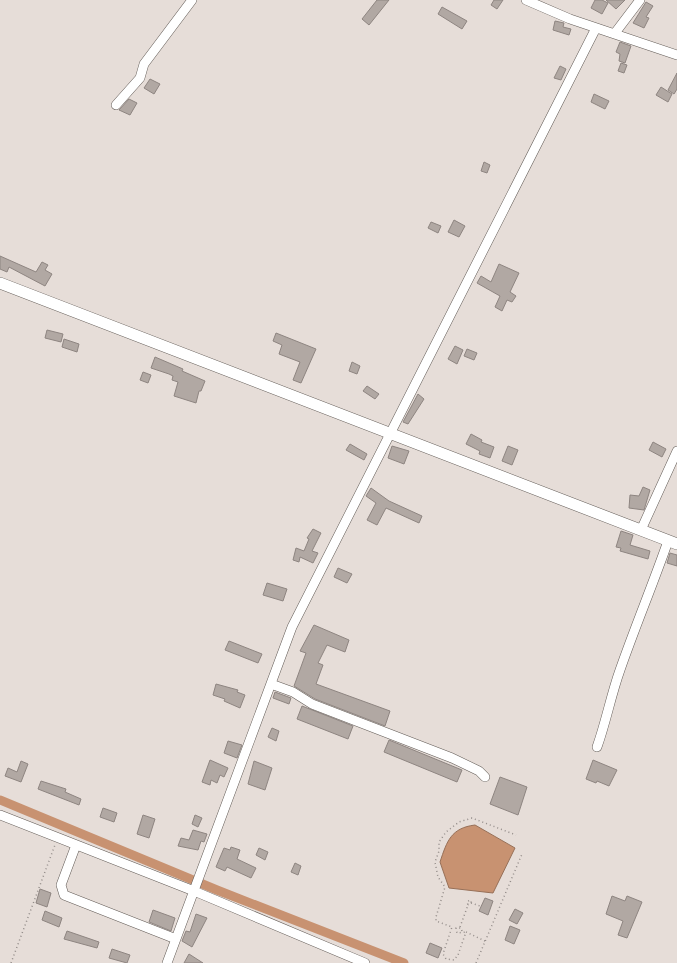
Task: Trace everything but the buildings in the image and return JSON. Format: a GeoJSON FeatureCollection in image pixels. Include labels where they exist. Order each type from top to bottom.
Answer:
{"type":"FeatureCollection","features":[{"type":"Feature","properties":{"kind":"street"},"geometry":{"type":"LineString","coordinates":[[116,105],[140,78],[144,64],[192,0]]}},
{"type":"Feature","properties":{"kind":"street"},"geometry":{"type":"LineString","coordinates":[[526,0],[596,28],[615,33],[677,55]]}},
{"type":"Feature","properties":{"kind":"street"},"geometry":{"type":"LineString","coordinates":[[615,33],[640,0]]}},
{"type":"Feature","properties":{"kind":"street"},"geometry":{"type":"LineString","coordinates":[[167,963],[292,627],[596,28]]}},
{"type":"Feature","properties":{"kind":"street"},"geometry":{"type":"LineString","coordinates":[[0,283],[672,542],[651,588],[619,672],[597,747]]}},
{"type":"Feature","properties":{"kind":"street"},"geometry":{"type":"LineString","coordinates":[[641,530],[677,451]]}},
{"type":"Feature","properties":{"kind":"street"},"geometry":{"type":"LineString","coordinates":[[271,684],[293,692],[312,704],[452,758],[479,770],[485,777]]}},
{"type":"Feature","properties":{"kind":"street"},"geometry":{"type":"LineString","coordinates":[[0,815],[194,891],[365,963]]}},
{"type":"Feature","properties":{"kind":"street"},"geometry":{"type":"LineString","coordinates":[[76,845],[62,885],[64,895],[176,939]]}},
{"type":"Feature","properties":{"kind":"path"},"geometry":{"type":"LineString","coordinates":[[460,927],[452,927],[436,921],[445,887],[438,877],[435,862],[439,851],[439,842],[446,832],[459,822],[472,818],[516,835]]}},
{"type":"Feature","properties":{"kind":"path"},"geometry":{"type":"LineString","coordinates":[[11,963],[58,838]]}},
{"type":"Feature","properties":{"kind":"path"},"geometry":{"type":"LineString","coordinates":[[476,963],[522,854]]}},
{"type":"Feature","properties":{"kind":"path"},"geometry":{"type":"LineString","coordinates":[[462,931],[460,927],[468,905],[468,900],[471,903],[480,906]]}},
{"type":"Feature","properties":{"kind":"path"},"geometry":{"type":"LineString","coordinates":[[452,927],[444,947],[443,954],[446,959],[454,960],[458,955],[466,932]]}},
{"type":"Feature","properties":{"kind":"path"},"geometry":{"type":"LineString","coordinates":[[456,928],[457,932],[466,932],[485,941]]}},
{"type":"Feature","properties":{"kind":"shaded area"},"geometry":{"type":"Polygon","coordinates":[[[475,825],[515,848],[493,893],[449,888],[440,862],[448,842],[455,832],[475,825]]]}},
{"type":"Feature","properties":{"kind":"waterway"},"geometry":{"type":"LineString","coordinates":[[0,800],[217,890],[404,963]]}}]}
